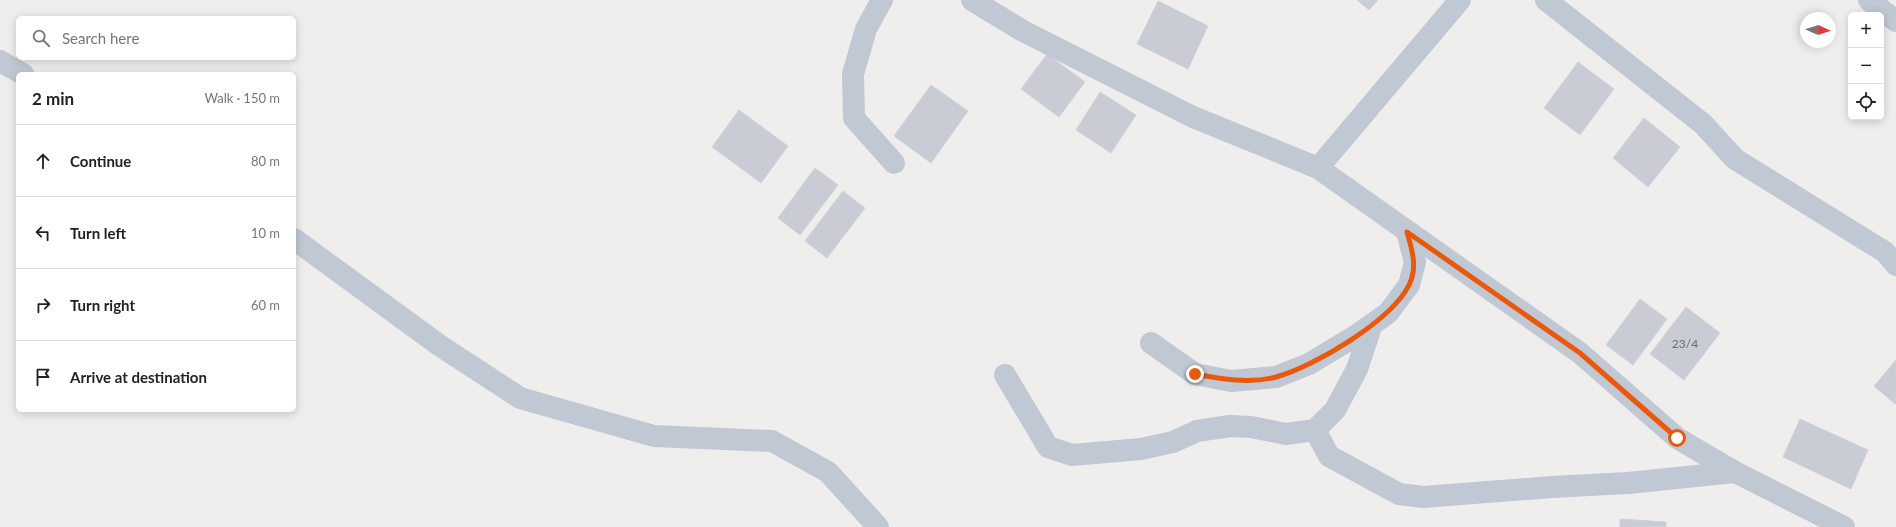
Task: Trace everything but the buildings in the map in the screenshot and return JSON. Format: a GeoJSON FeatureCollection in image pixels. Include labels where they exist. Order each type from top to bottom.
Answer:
{"type":"FeatureCollection","features":[{"type":"Feature","properties":{"kind":"lane"},"geometry":{"type":"LineString","coordinates":[[882,0],[866,28],[853,74],[854,118],[894,163]]}},
{"type":"Feature","properties":{"kind":"lane"},"geometry":{"type":"LineString","coordinates":[[972,0],[1023,31],[1192,117],[1318,168],[1580,353],[1677,438],[1735,472],[1844,527]]}},
{"type":"Feature","properties":{"kind":"lane"},"geometry":{"type":"LineString","coordinates":[[1318,168],[1460,0]]}},
{"type":"Feature","properties":{"kind":"lane"},"geometry":{"type":"LineString","coordinates":[[1546,0],[1703,124],[1735,159],[1885,252],[1896,265]]}},
{"type":"Feature","properties":{"kind":"lane"},"geometry":{"type":"LineString","coordinates":[[1869,0],[1896,21]]}},
{"type":"Feature","properties":{"kind":"lane"},"geometry":{"type":"LineString","coordinates":[[0,61],[20,72]]}},
{"type":"Feature","properties":{"kind":"lane"},"geometry":{"type":"LineString","coordinates":[[1151,343],[1195,374],[1231,380],[1276,377],[1309,364],[1388,313],[1409,285],[1415,262],[1407,232]]}},
{"type":"Feature","properties":{"kind":"lane"},"geometry":{"type":"LineString","coordinates":[[296,240],[439,345],[520,398],[654,436],[772,441],[828,472],[878,527]]}},
{"type":"Feature","properties":{"kind":"lane"},"geometry":{"type":"LineString","coordinates":[[1005,375],[1048,447],[1072,454],[1142,449],[1173,442],[1197,431],[1230,426],[1251,427],[1286,434],[1315,430],[1335,410],[1357,369],[1372,324]]}},
{"type":"Feature","properties":{"kind":"lane"},"geometry":{"type":"LineString","coordinates":[[1315,430],[1329,456],[1399,494],[1423,497],[1552,486],[1628,483],[1735,472]]}},
{"type":"Feature","properties":{"kind":"route"},"geometry":{"type":"LineString","coordinates":[[1195,374],[1231,380],[1276,377],[1309,364],[1357,335],[1388,313],[1409,285],[1415,262],[1407,232],[1580,353],[1677,438]]}}]}
